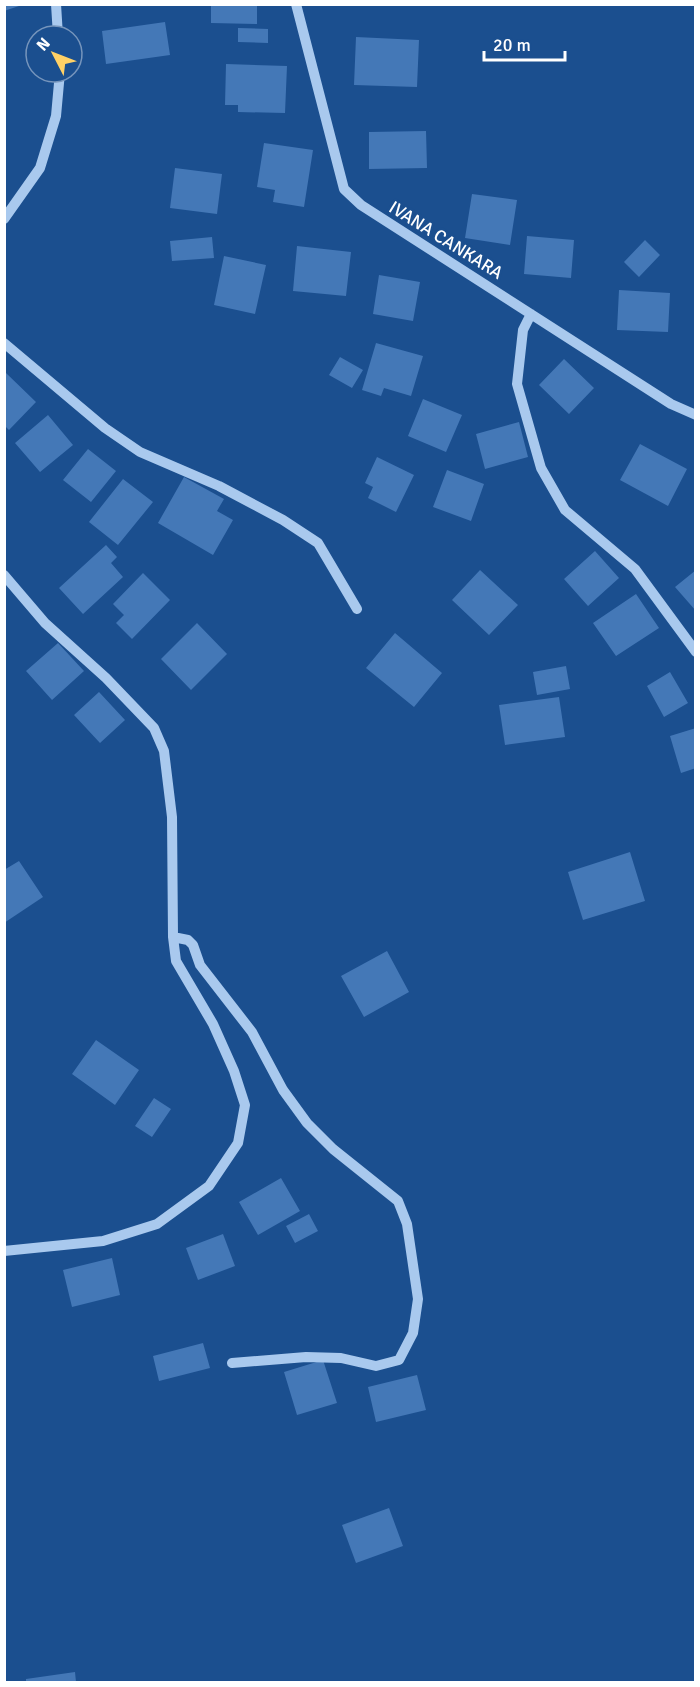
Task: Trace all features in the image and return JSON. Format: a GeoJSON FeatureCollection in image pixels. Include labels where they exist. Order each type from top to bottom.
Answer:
{"type":"FeatureCollection","features":[{"type":"Feature","properties":{"kind":"street"},"geometry":{"type":"LineString","coordinates":[[56,4],[57,24]]}},
{"type":"Feature","properties":{"kind":"street","name":"IVANA CANKARA"},"geometry":{"type":"LineString","coordinates":[[296,4],[344,189],[361,205],[671,404],[696,415]]}},
{"type":"Feature","properties":{"kind":"street"},"geometry":{"type":"LineString","coordinates":[[4,219],[40,168],[56,116],[59,84]]}},
{"type":"Feature","properties":{"kind":"street"},"geometry":{"type":"LineString","coordinates":[[531,314],[524,330],[517,384],[541,468],[565,510],[635,568],[696,652]]}},
{"type":"Feature","properties":{"kind":"street"},"geometry":{"type":"LineString","coordinates":[[4,343],[105,428],[140,452],[219,486],[283,520],[318,543],[337,570],[357,609]]}},
{"type":"Feature","properties":{"kind":"street"},"geometry":{"type":"LineString","coordinates":[[4,575],[45,623],[114,686],[154,728],[164,751],[172,817],[173,937],[176,961],[213,1024],[234,1071],[245,1105],[238,1143],[209,1185],[157,1224],[103,1241],[4,1251]]}},
{"type":"Feature","properties":{"kind":"street"},"geometry":{"type":"LineString","coordinates":[[173,937],[188,940],[193,945],[200,965],[252,1032],[283,1090],[306,1123],[333,1149],[398,1201],[407,1224],[414,1266],[418,1299],[413,1333],[399,1360],[376,1366],[341,1358],[306,1357],[232,1363]]}},
{"type":"Feature","properties":{"kind":"building"},"geometry":{"type":"Polygon","coordinates":[[[4,4],[22,4],[22,5],[4,11],[4,4]]]}},
{"type":"Feature","properties":{"kind":"building"},"geometry":{"type":"Polygon","coordinates":[[[211,4],[257,4],[257,24],[211,23],[211,4]]]}},
{"type":"Feature","properties":{"kind":"building"},"geometry":{"type":"Polygon","coordinates":[[[165,22],[170,55],[106,64],[102,31],[165,22]]]}},
{"type":"Feature","properties":{"kind":"building"},"geometry":{"type":"Polygon","coordinates":[[[238,28],[268,29],[268,43],[238,42],[238,28]]]}},
{"type":"Feature","properties":{"kind":"building"},"geometry":{"type":"Polygon","coordinates":[[[356,37],[419,40],[417,87],[354,85],[356,37]]]}},
{"type":"Feature","properties":{"kind":"building"},"geometry":{"type":"Polygon","coordinates":[[[226,64],[287,66],[285,113],[238,112],[238,105],[225,105],[226,64]]]}},
{"type":"Feature","properties":{"kind":"building"},"geometry":{"type":"Polygon","coordinates":[[[426,131],[427,168],[369,169],[369,132],[426,131]]]}},
{"type":"Feature","properties":{"kind":"building"},"geometry":{"type":"Polygon","coordinates":[[[264,143],[313,150],[304,207],[273,202],[275,190],[257,187],[264,143]]]}},
{"type":"Feature","properties":{"kind":"building"},"geometry":{"type":"Polygon","coordinates":[[[175,168],[222,174],[217,214],[170,208],[175,168]]]}},
{"type":"Feature","properties":{"kind":"building"},"geometry":{"type":"Polygon","coordinates":[[[472,194],[517,200],[510,245],[465,238],[472,194]]]}},
{"type":"Feature","properties":{"kind":"building"},"geometry":{"type":"Polygon","coordinates":[[[527,236],[574,240],[571,278],[524,274],[527,236]]]}},
{"type":"Feature","properties":{"kind":"building"},"geometry":{"type":"Polygon","coordinates":[[[212,237],[214,258],[172,261],[170,241],[212,237]]]}},
{"type":"Feature","properties":{"kind":"building"},"geometry":{"type":"Polygon","coordinates":[[[645,240],[660,255],[639,277],[624,262],[645,240]]]}},
{"type":"Feature","properties":{"kind":"building"},"geometry":{"type":"Polygon","coordinates":[[[297,246],[351,252],[346,296],[293,291],[297,246]]]}},
{"type":"Feature","properties":{"kind":"building"},"geometry":{"type":"Polygon","coordinates":[[[224,256],[266,265],[255,314],[214,305],[224,256]]]}},
{"type":"Feature","properties":{"kind":"building"},"geometry":{"type":"Polygon","coordinates":[[[379,275],[420,282],[413,321],[373,314],[379,275]]]}},
{"type":"Feature","properties":{"kind":"building"},"geometry":{"type":"Polygon","coordinates":[[[619,290],[670,293],[668,332],[617,330],[619,290]]]}},
{"type":"Feature","properties":{"kind":"building"},"geometry":{"type":"Polygon","coordinates":[[[376,343],[423,356],[411,396],[384,388],[381,396],[362,390],[376,343]]]}},
{"type":"Feature","properties":{"kind":"building"},"geometry":{"type":"Polygon","coordinates":[[[340,357],[363,370],[352,388],[329,375],[340,357]]]}},
{"type":"Feature","properties":{"kind":"building"},"geometry":{"type":"Polygon","coordinates":[[[564,359],[594,388],[569,414],[539,385],[564,359]]]}},
{"type":"Feature","properties":{"kind":"building"},"geometry":{"type":"Polygon","coordinates":[[[6,373],[36,402],[9,430],[4,425],[6,373]]]}},
{"type":"Feature","properties":{"kind":"building"},"geometry":{"type":"Polygon","coordinates":[[[423,399],[462,415],[446,452],[408,436],[423,399]]]}},
{"type":"Feature","properties":{"kind":"building"},"geometry":{"type":"Polygon","coordinates":[[[48,415],[73,445],[40,472],[15,443],[48,415]]]}},
{"type":"Feature","properties":{"kind":"building"},"geometry":{"type":"Polygon","coordinates":[[[519,422],[528,457],[485,469],[476,434],[519,422]]]}},
{"type":"Feature","properties":{"kind":"building"},"geometry":{"type":"Polygon","coordinates":[[[640,444],[687,469],[668,506],[620,480],[640,444]]]}},
{"type":"Feature","properties":{"kind":"building"},"geometry":{"type":"Polygon","coordinates":[[[88,449],[116,471],[91,502],[63,480],[88,449]]]}},
{"type":"Feature","properties":{"kind":"building"},"geometry":{"type":"Polygon","coordinates":[[[377,457],[414,475],[396,512],[368,498],[373,487],[365,483],[377,457]]]}},
{"type":"Feature","properties":{"kind":"building"},"geometry":{"type":"Polygon","coordinates":[[[447,470],[484,484],[471,521],[433,507],[447,470]]]}},
{"type":"Feature","properties":{"kind":"building"},"geometry":{"type":"Polygon","coordinates":[[[184,477],[224,499],[217,511],[233,520],[213,555],[158,523],[184,477]]]}},
{"type":"Feature","properties":{"kind":"building"},"geometry":{"type":"Polygon","coordinates":[[[123,479],[153,502],[118,545],[89,522],[123,479]]]}},
{"type":"Feature","properties":{"kind":"building"},"geometry":{"type":"Polygon","coordinates":[[[106,545],[117,557],[111,563],[123,577],[83,614],[59,588],[106,545]]]}},
{"type":"Feature","properties":{"kind":"building"},"geometry":{"type":"Polygon","coordinates":[[[595,551],[619,578],[588,606],[564,579],[595,551]]]}},
{"type":"Feature","properties":{"kind":"building"},"geometry":{"type":"Polygon","coordinates":[[[480,570],[518,605],[489,635],[452,600],[480,570]]]}},
{"type":"Feature","properties":{"kind":"building"},"geometry":{"type":"Polygon","coordinates":[[[696,570],[696,611],[675,587],[696,570]]]}},
{"type":"Feature","properties":{"kind":"building"},"geometry":{"type":"Polygon","coordinates":[[[143,573],[170,600],[132,639],[116,623],[124,615],[113,604],[143,573]]]}},
{"type":"Feature","properties":{"kind":"building"},"geometry":{"type":"Polygon","coordinates":[[[636,594],[659,628],[616,656],[593,623],[636,594]]]}},
{"type":"Feature","properties":{"kind":"building"},"geometry":{"type":"Polygon","coordinates":[[[197,623],[227,654],[191,690],[161,659],[197,623]]]}},
{"type":"Feature","properties":{"kind":"building"},"geometry":{"type":"Polygon","coordinates":[[[395,633],[442,673],[414,707],[366,668],[395,633]]]}},
{"type":"Feature","properties":{"kind":"building"},"geometry":{"type":"Polygon","coordinates":[[[58,643],[84,671],[52,700],[26,671],[58,643]]]}},
{"type":"Feature","properties":{"kind":"building"},"geometry":{"type":"Polygon","coordinates":[[[566,666],[570,689],[537,695],[533,672],[566,666]]]}},
{"type":"Feature","properties":{"kind":"building"},"geometry":{"type":"Polygon","coordinates":[[[670,672],[688,703],[664,717],[647,686],[670,672]]]}},
{"type":"Feature","properties":{"kind":"building"},"geometry":{"type":"Polygon","coordinates":[[[99,692],[125,720],[100,743],[74,715],[99,692]]]}},
{"type":"Feature","properties":{"kind":"building"},"geometry":{"type":"Polygon","coordinates":[[[559,697],[565,737],[505,745],[499,705],[559,697]]]}},
{"type":"Feature","properties":{"kind":"building"},"geometry":{"type":"Polygon","coordinates":[[[696,728],[696,768],[681,773],[670,736],[696,728]]]}},
{"type":"Feature","properties":{"kind":"building"},"geometry":{"type":"Polygon","coordinates":[[[630,852],[645,901],[583,920],[568,872],[630,852]]]}},
{"type":"Feature","properties":{"kind":"building"},"geometry":{"type":"Polygon","coordinates":[[[19,861],[43,897],[4,923],[4,870],[19,861]]]}},
{"type":"Feature","properties":{"kind":"building"},"geometry":{"type":"Polygon","coordinates":[[[387,951],[409,992],[364,1017],[341,976],[387,951]]]}},
{"type":"Feature","properties":{"kind":"building"},"geometry":{"type":"Polygon","coordinates":[[[96,1040],[139,1070],[115,1105],[72,1074],[96,1040]]]}},
{"type":"Feature","properties":{"kind":"building"},"geometry":{"type":"Polygon","coordinates":[[[154,1098],[171,1109],[152,1137],[135,1126],[154,1098]]]}},
{"type":"Feature","properties":{"kind":"building"},"geometry":{"type":"Polygon","coordinates":[[[281,1178],[300,1211],[258,1235],[239,1202],[281,1178]]]}},
{"type":"Feature","properties":{"kind":"building"},"geometry":{"type":"Polygon","coordinates":[[[309,1214],[318,1231],[295,1243],[286,1226],[309,1214]]]}},
{"type":"Feature","properties":{"kind":"building"},"geometry":{"type":"Polygon","coordinates":[[[223,1234],[235,1266],[198,1280],[186,1248],[223,1234]]]}},
{"type":"Feature","properties":{"kind":"building"},"geometry":{"type":"Polygon","coordinates":[[[112,1258],[120,1295],[72,1307],[63,1270],[112,1258]]]}},
{"type":"Feature","properties":{"kind":"building"},"geometry":{"type":"Polygon","coordinates":[[[203,1343],[210,1368],[159,1381],[153,1356],[203,1343]]]}},
{"type":"Feature","properties":{"kind":"building"},"geometry":{"type":"Polygon","coordinates":[[[323,1360],[337,1403],[297,1415],[284,1372],[323,1360]]]}},
{"type":"Feature","properties":{"kind":"building"},"geometry":{"type":"Polygon","coordinates":[[[417,1375],[426,1410],[376,1422],[368,1387],[417,1375]]]}},
{"type":"Feature","properties":{"kind":"building"},"geometry":{"type":"Polygon","coordinates":[[[389,1508],[403,1546],[356,1563],[342,1525],[389,1508]]]}},
{"type":"Feature","properties":{"kind":"building"},"geometry":{"type":"Polygon","coordinates":[[[75,1672],[76,1682],[26,1682],[26,1679],[75,1672]]]}}]}
